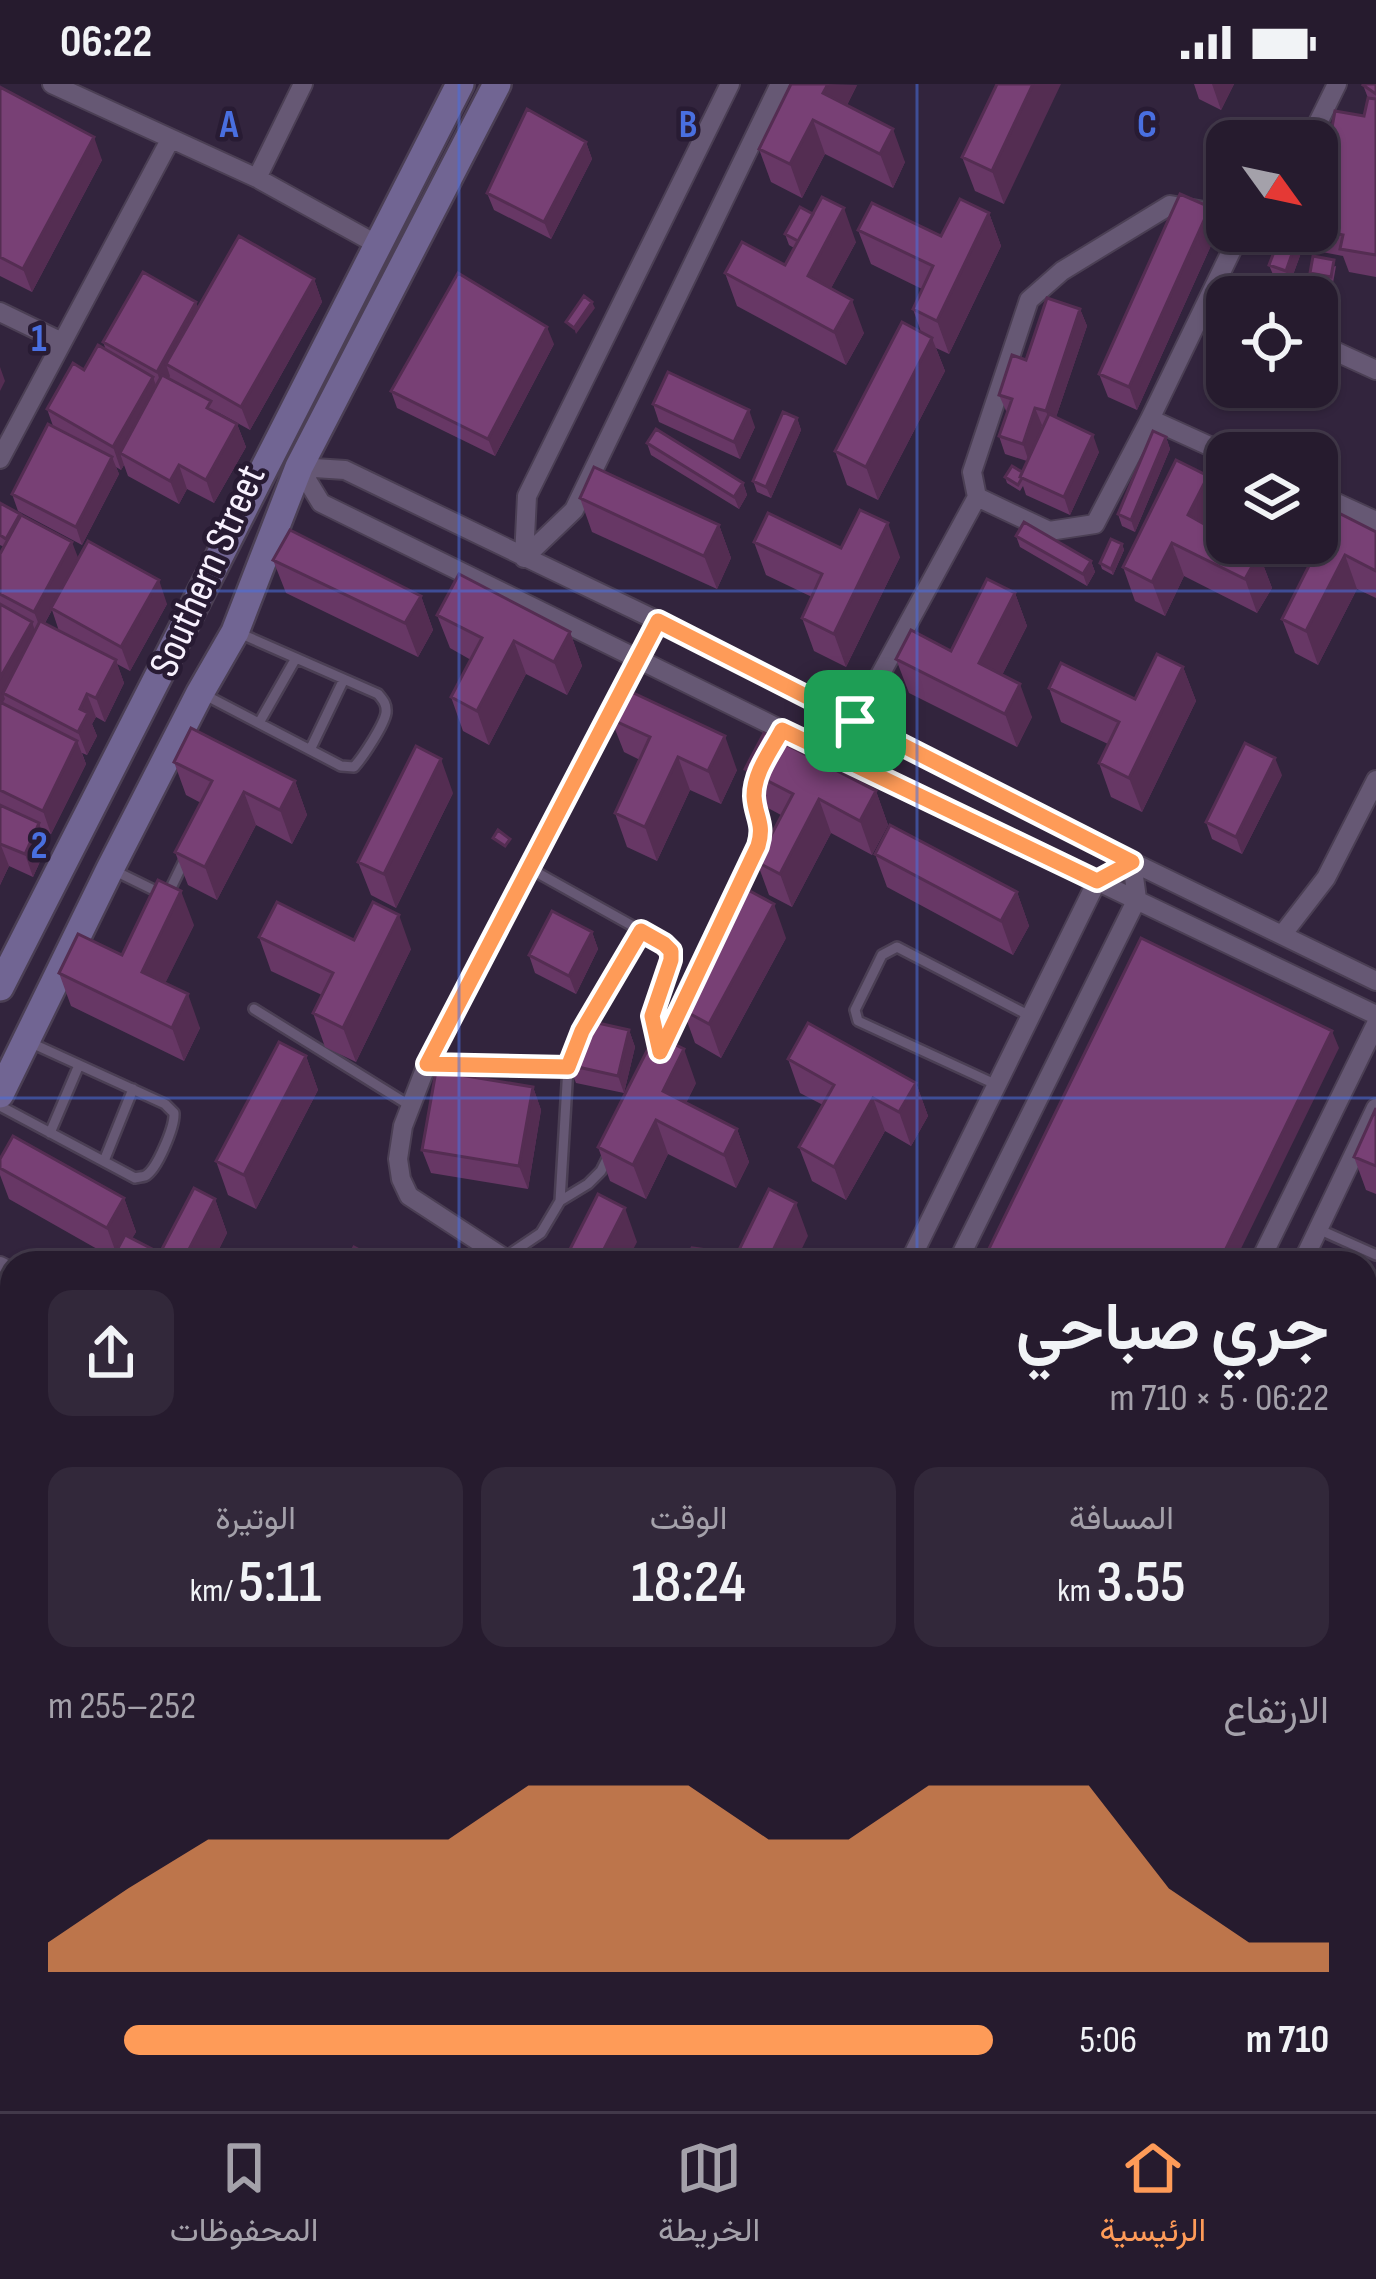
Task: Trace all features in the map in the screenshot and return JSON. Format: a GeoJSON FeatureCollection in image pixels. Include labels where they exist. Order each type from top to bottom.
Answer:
{"type":"FeatureCollection","features":[{"type":"Feature","properties":{"kind":"main road","name":"Southern Street"},"geometry":{"type":"LineString","coordinates":[[0,987],[460,84]]}},
{"type":"Feature","properties":{"kind":"main road","name":"Southern Street"},"geometry":{"type":"LineString","coordinates":[[0,1094],[110,869],[236,632],[299,467],[496,84]]}},
{"type":"Feature","properties":{"kind":"street"},"geometry":{"type":"LineString","coordinates":[[52,84],[257,178],[378,245]]}},
{"type":"Feature","properties":{"kind":"street"},"geometry":{"type":"LineString","coordinates":[[257,178],[303,84]]}},
{"type":"Feature","properties":{"kind":"street"},"geometry":{"type":"LineString","coordinates":[[524,558],[527,496],[730,84]]}},
{"type":"Feature","properties":{"kind":"street"},"geometry":{"type":"LineString","coordinates":[[524,558],[574,510],[780,84]]}},
{"type":"Feature","properties":{"kind":"street"},"geometry":{"type":"LineString","coordinates":[[1319,120],[1337,84]]}},
{"type":"Feature","properties":{"kind":"street"},"geometry":{"type":"LineString","coordinates":[[0,459],[170,140]]}},
{"type":"Feature","properties":{"kind":"street"},"geometry":{"type":"LineString","coordinates":[[855,721],[977,496],[972,472],[1029,300],[1062,271],[1170,205],[1206,211]]}},
{"type":"Feature","properties":{"kind":"street"},"geometry":{"type":"LineString","coordinates":[[977,496],[1048,531],[1095,524],[1231,252]]}},
{"type":"Feature","properties":{"kind":"street"},"geometry":{"type":"LineString","coordinates":[[0,312],[62,342]]}},
{"type":"Feature","properties":{"kind":"street"},"geometry":{"type":"LineString","coordinates":[[1338,353],[1376,370]]}},
{"type":"Feature","properties":{"kind":"street"},"geometry":{"type":"LineString","coordinates":[[1150,419],[1206,444]]}},
{"type":"Feature","properties":{"kind":"street"},"geometry":{"type":"LineString","coordinates":[[299,467],[345,470],[658,621],[1376,981]]}},
{"type":"Feature","properties":{"kind":"street"},"geometry":{"type":"LineString","coordinates":[[299,467],[321,503],[638,658],[778,738],[1137,899],[1376,1020],[1265,1251]]}},
{"type":"Feature","properties":{"kind":"street"},"geometry":{"type":"LineString","coordinates":[[1338,504],[1376,521]]}},
{"type":"Feature","properties":{"kind":"street"},"geometry":{"type":"LineString","coordinates":[[490,1251],[409,1196],[400,1179],[398,1160],[409,1105],[527,867],[658,621]]}},
{"type":"Feature","properties":{"kind":"street"},"geometry":{"type":"LineString","coordinates":[[1282,935],[1326,878],[1376,780]]}},
{"type":"Feature","properties":{"kind":"street"},"geometry":{"type":"LineString","coordinates":[[915,1251],[1097,881],[1132,862]]}},
{"type":"Feature","properties":{"kind":"street"},"geometry":{"type":"LineString","coordinates":[[963,1251],[1137,899],[1132,862]]}},
{"type":"Feature","properties":{"kind":"street"},"geometry":{"type":"LineString","coordinates":[[1308,1251],[1376,1108]]}},
{"type":"Feature","properties":{"kind":"lane"},"geometry":{"type":"LineString","coordinates":[[200,693],[341,766],[354,767],[362,758],[386,714],[378,694],[236,632]]}},
{"type":"Feature","properties":{"kind":"lane"},"geometry":{"type":"LineString","coordinates":[[259,723],[296,658]]}},
{"type":"Feature","properties":{"kind":"lane"},"geometry":{"type":"LineString","coordinates":[[310,749],[344,679]]}},
{"type":"Feature","properties":{"kind":"lane"},"geometry":{"type":"LineString","coordinates":[[527,867],[671,951],[652,1016],[660,1052],[758,846],[762,831],[755,806],[757,775]]}},
{"type":"Feature","properties":{"kind":"lane"},"geometry":{"type":"LineString","coordinates":[[157,917],[187,855]]}},
{"type":"Feature","properties":{"kind":"lane"},"geometry":{"type":"LineString","coordinates":[[110,869],[167,896]]}},
{"type":"Feature","properties":{"kind":"lane"},"geometry":{"type":"LineString","coordinates":[[518,1251],[541,1233],[560,1201],[568,1067],[582,1031],[641,931]]}},
{"type":"Feature","properties":{"kind":"lane"},"geometry":{"type":"LineString","coordinates":[[997,1085],[858,1021],[855,1010],[882,955],[897,947],[1030,1016]]}},
{"type":"Feature","properties":{"kind":"lane"},"geometry":{"type":"LineString","coordinates":[[254,1009],[409,1105]]}},
{"type":"Feature","properties":{"kind":"lane"},"geometry":{"type":"LineString","coordinates":[[0,1106],[135,1178],[152,1170],[175,1123],[174,1113],[165,1104],[26,1041]]}},
{"type":"Feature","properties":{"kind":"lane"},"geometry":{"type":"LineString","coordinates":[[427,1064],[568,1067]]}},
{"type":"Feature","properties":{"kind":"lane"},"geometry":{"type":"LineString","coordinates":[[50,1132],[79,1065]]}},
{"type":"Feature","properties":{"kind":"lane"},"geometry":{"type":"LineString","coordinates":[[104,1161],[133,1089]]}},
{"type":"Feature","properties":{"kind":"lane"},"geometry":{"type":"LineString","coordinates":[[560,1201],[588,1184],[601,1171],[610,1151]]}},
{"type":"Feature","properties":{"kind":"lane"},"geometry":{"type":"LineString","coordinates":[[1318,1229],[1367,1251]]}},
{"type":"Feature","properties":{"kind":"building"},"geometry":{"type":"Polygon","coordinates":[[[791,84],[828,84],[823,93],[893,129],[880,154],[813,120],[790,164],[759,149],[791,84]]]}},
{"type":"Feature","properties":{"kind":"building"},"geometry":{"type":"Polygon","coordinates":[[[997,84],[1033,84],[992,171],[962,157],[997,84]]]}},
{"type":"Feature","properties":{"kind":"building"},"geometry":{"type":"Polygon","coordinates":[[[0,87],[94,137],[23,269],[0,257],[0,87]]]}},
{"type":"Feature","properties":{"kind":"building"},"geometry":{"type":"Polygon","coordinates":[[[1368,98],[1376,99],[1376,255],[1340,249],[1343,235],[1338,234],[1335,111],[1364,116],[1368,98]]]}},
{"type":"Feature","properties":{"kind":"building"},"geometry":{"type":"Polygon","coordinates":[[[527,109],[586,142],[544,222],[487,193],[527,109]]]}},
{"type":"Feature","properties":{"kind":"building"},"geometry":{"type":"Polygon","coordinates":[[[1180,194],[1206,205],[1206,216],[1129,387],[1099,374],[1180,194]]]}},
{"type":"Feature","properties":{"kind":"building"},"geometry":{"type":"Polygon","coordinates":[[[822,197],[844,208],[808,276],[852,300],[834,332],[725,273],[742,242],[785,265],[822,197]]]}},
{"type":"Feature","properties":{"kind":"building"},"geometry":{"type":"Polygon","coordinates":[[[960,199],[989,213],[937,321],[913,309],[933,266],[858,230],[872,203],[941,236],[960,199]]]}},
{"type":"Feature","properties":{"kind":"building"},"geometry":{"type":"Polygon","coordinates":[[[800,207],[813,214],[798,241],[785,234],[800,207]]]}},
{"type":"Feature","properties":{"kind":"building"},"geometry":{"type":"Polygon","coordinates":[[[239,236],[314,279],[241,407],[166,364],[239,236]]]}},
{"type":"Feature","properties":{"kind":"building"},"geometry":{"type":"Polygon","coordinates":[[[1274,252],[1293,252],[1286,271],[1269,265],[1274,252]]]}},
{"type":"Feature","properties":{"kind":"building"},"geometry":{"type":"Polygon","coordinates":[[[1313,256],[1334,260],[1331,276],[1310,273],[1313,256]]]}},
{"type":"Feature","properties":{"kind":"building"},"geometry":{"type":"Polygon","coordinates":[[[143,272],[196,302],[157,372],[103,342],[143,272]]]}},
{"type":"Feature","properties":{"kind":"building"},"geometry":{"type":"Polygon","coordinates":[[[458,273],[547,327],[488,439],[391,391],[458,273]]]}},
{"type":"Feature","properties":{"kind":"building"},"geometry":{"type":"Polygon","coordinates":[[[584,296],[592,302],[574,328],[566,322],[584,296]]]}},
{"type":"Feature","properties":{"kind":"building"},"geometry":{"type":"Polygon","coordinates":[[[1047,298],[1080,309],[1046,411],[1035,408],[1023,444],[999,436],[1012,399],[999,395],[1012,355],[1026,360],[1047,298]]]}},
{"type":"Feature","properties":{"kind":"building"},"geometry":{"type":"Polygon","coordinates":[[[902,322],[932,338],[866,467],[835,451],[902,322]]]}},
{"type":"Feature","properties":{"kind":"building"},"geometry":{"type":"Polygon","coordinates":[[[98,345],[153,377],[113,447],[47,409],[73,363],[84,370],[98,345]]]}},
{"type":"Feature","properties":{"kind":"building"},"geometry":{"type":"Polygon","coordinates":[[[668,372],[749,410],[734,442],[653,404],[668,372]]]}},
{"type":"Feature","properties":{"kind":"building"},"geometry":{"type":"Polygon","coordinates":[[[162,375],[211,401],[207,408],[237,424],[206,480],[179,465],[170,481],[120,453],[162,375]]]}},
{"type":"Feature","properties":{"kind":"building"},"geometry":{"type":"Polygon","coordinates":[[[783,412],[797,418],[766,487],[753,481],[783,412]]]}},
{"type":"Feature","properties":{"kind":"building"},"geometry":{"type":"Polygon","coordinates":[[[1049,414],[1093,435],[1064,497],[1020,477],[1049,414]]]}},
{"type":"Feature","properties":{"kind":"building"},"geometry":{"type":"Polygon","coordinates":[[[48,424],[112,457],[76,527],[12,494],[48,424]]]}},
{"type":"Feature","properties":{"kind":"building"},"geometry":{"type":"Polygon","coordinates":[[[656,429],[743,483],[734,497],[647,443],[656,429]]]}},
{"type":"Feature","properties":{"kind":"building"},"geometry":{"type":"Polygon","coordinates":[[[1153,431],[1166,437],[1131,520],[1118,514],[1153,431]]]}},
{"type":"Feature","properties":{"kind":"building"},"geometry":{"type":"Polygon","coordinates":[[[1176,460],[1206,475],[1188,515],[1206,525],[1206,560],[1172,543],[1152,582],[1123,567],[1176,460]]]}},
{"type":"Feature","properties":{"kind":"building"},"geometry":{"type":"Polygon","coordinates":[[[1012,466],[1022,472],[1018,485],[1005,477],[1012,466]]]}},
{"type":"Feature","properties":{"kind":"building"},"geometry":{"type":"Polygon","coordinates":[[[594,467],[719,525],[704,556],[580,498],[594,467]]]}},
{"type":"Feature","properties":{"kind":"building"},"geometry":{"type":"Polygon","coordinates":[[[0,503],[20,514],[6,539],[0,535],[0,503]]]}},
{"type":"Feature","properties":{"kind":"building"},"geometry":{"type":"Polygon","coordinates":[[[860,510],[888,523],[834,634],[802,618],[822,574],[754,542],[768,513],[841,548],[860,510]]]}},
{"type":"Feature","properties":{"kind":"building"},"geometry":{"type":"Polygon","coordinates":[[[1338,513],[1376,532],[1376,571],[1345,555],[1306,631],[1282,619],[1310,564],[1338,564],[1338,513]]]}},
{"type":"Feature","properties":{"kind":"building"},"geometry":{"type":"Polygon","coordinates":[[[21,515],[72,542],[34,612],[0,594],[0,554],[21,515]]]}},
{"type":"Feature","properties":{"kind":"building"},"geometry":{"type":"Polygon","coordinates":[[[1024,522],[1091,561],[1083,574],[1016,536],[1024,522]]]}},
{"type":"Feature","properties":{"kind":"building"},"geometry":{"type":"Polygon","coordinates":[[[290,530],[421,596],[405,623],[273,560],[290,530]]]}},
{"type":"Feature","properties":{"kind":"building"},"geometry":{"type":"Polygon","coordinates":[[[1111,539],[1122,544],[1111,569],[1100,563],[1111,539]]]}},
{"type":"Feature","properties":{"kind":"building"},"geometry":{"type":"Polygon","coordinates":[[[88,541],[159,580],[121,647],[51,608],[88,541]]]}},
{"type":"Feature","properties":{"kind":"building"},"geometry":{"type":"Polygon","coordinates":[[[1215,564],[1253,564],[1245,579],[1215,564]]]}},
{"type":"Feature","properties":{"kind":"building"},"geometry":{"type":"Polygon","coordinates":[[[459,574],[570,632],[554,662],[514,641],[477,711],[451,697],[482,638],[437,615],[459,574]]]}},
{"type":"Feature","properties":{"kind":"building"},"geometry":{"type":"Polygon","coordinates":[[[987,579],[1015,593],[979,663],[1020,684],[1005,714],[896,659],[911,630],[951,651],[987,579]]]}},
{"type":"Feature","properties":{"kind":"building"},"geometry":{"type":"Polygon","coordinates":[[[0,604],[32,622],[0,678],[0,604]]]}},
{"type":"Feature","properties":{"kind":"building"},"geometry":{"type":"Polygon","coordinates":[[[40,621],[116,660],[96,698],[87,694],[80,709],[88,713],[78,732],[3,693],[40,621]]]}},
{"type":"Feature","properties":{"kind":"building"},"geometry":{"type":"Polygon","coordinates":[[[1157,654],[1183,667],[1129,778],[1099,763],[1119,722],[1049,688],[1061,663],[1135,699],[1157,654]]]}},
{"type":"Feature","properties":{"kind":"building"},"geometry":{"type":"Polygon","coordinates":[[[625,689],[725,736],[708,771],[678,757],[645,827],[615,813],[650,737],[611,719],[625,689]]]}},
{"type":"Feature","properties":{"kind":"building"},"geometry":{"type":"Polygon","coordinates":[[[0,702],[77,741],[43,811],[0,790],[0,702]]]}},
{"type":"Feature","properties":{"kind":"building"},"geometry":{"type":"Polygon","coordinates":[[[191,728],[295,781],[280,810],[244,792],[205,867],[175,852],[212,781],[174,762],[191,728]]]}},
{"type":"Feature","properties":{"kind":"building"},"geometry":{"type":"Polygon","coordinates":[[[764,733],[876,791],[860,821],[819,799],[780,874],[757,862],[793,794],[745,769],[764,733]]]}},
{"type":"Feature","properties":{"kind":"building"},"geometry":{"type":"Polygon","coordinates":[[[1245,743],[1275,758],[1236,837],[1206,822],[1245,743]]]}},
{"type":"Feature","properties":{"kind":"building"},"geometry":{"type":"Polygon","coordinates":[[[416,746],[441,759],[384,874],[358,862],[416,746]]]}},
{"type":"Feature","properties":{"kind":"building"},"geometry":{"type":"Polygon","coordinates":[[[0,805],[39,823],[25,854],[0,844],[0,805]]]}},
{"type":"Feature","properties":{"kind":"building"},"geometry":{"type":"Polygon","coordinates":[[[890,825],[1017,892],[1001,921],[875,854],[890,825]]]}},
{"type":"Feature","properties":{"kind":"building"},"geometry":{"type":"Polygon","coordinates":[[[498,830],[510,839],[505,846],[493,838],[498,830]]]}},
{"type":"Feature","properties":{"kind":"building"},"geometry":{"type":"Polygon","coordinates":[[[158,880],[181,891],[142,972],[188,994],[172,1028],[59,973],[78,934],[122,955],[158,880]]]}},
{"type":"Feature","properties":{"kind":"building"},"geometry":{"type":"Polygon","coordinates":[[[748,890],[774,904],[709,1024],[683,1010],[748,890]]]}},
{"type":"Feature","properties":{"kind":"building"},"geometry":{"type":"Polygon","coordinates":[[[277,902],[354,940],[373,902],[399,915],[343,1028],[313,1013],[333,973],[259,937],[277,902]]]}},
{"type":"Feature","properties":{"kind":"building"},"geometry":{"type":"Polygon","coordinates":[[[552,911],[592,932],[569,976],[529,955],[552,911]]]}},
{"type":"Feature","properties":{"kind":"building"},"geometry":{"type":"Polygon","coordinates":[[[1141,938],[1332,1031],[1225,1251],[988,1251],[1141,938]]]}},
{"type":"Feature","properties":{"kind":"building"},"geometry":{"type":"Polygon","coordinates":[[[580,1019],[629,1030],[618,1076],[569,1065],[580,1019]]]}},
{"type":"Feature","properties":{"kind":"building"},"geometry":{"type":"Polygon","coordinates":[[[808,1023],[916,1083],[899,1112],[873,1098],[834,1167],[799,1147],[834,1085],[788,1059],[808,1023]]]}},
{"type":"Feature","properties":{"kind":"building"},"geometry":{"type":"Polygon","coordinates":[[[655,1035],[684,1049],[663,1091],[737,1129],[724,1155],[656,1120],[633,1165],[598,1147],[655,1035]]]}},
{"type":"Feature","properties":{"kind":"building"},"geometry":{"type":"Polygon","coordinates":[[[279,1042],[306,1056],[244,1175],[216,1161],[279,1042]]]}},
{"type":"Feature","properties":{"kind":"building"},"geometry":{"type":"Polygon","coordinates":[[[436,1071],[533,1087],[519,1166],[422,1150],[436,1071]]]}},
{"type":"Feature","properties":{"kind":"building"},"geometry":{"type":"Polygon","coordinates":[[[1376,1108],[1376,1166],[1354,1157],[1376,1108]]]}},
{"type":"Feature","properties":{"kind":"building"},"geometry":{"type":"Polygon","coordinates":[[[13,1136],[124,1198],[107,1228],[0,1168],[13,1136]]]}},
{"type":"Feature","properties":{"kind":"building"},"geometry":{"type":"Polygon","coordinates":[[[194,1188],[215,1199],[188,1251],[161,1251],[194,1188]]]}},
{"type":"Feature","properties":{"kind":"building"},"geometry":{"type":"Polygon","coordinates":[[[769,1189],[796,1203],[773,1251],[738,1251],[769,1189]]]}},
{"type":"Feature","properties":{"kind":"building"},"geometry":{"type":"Polygon","coordinates":[[[598,1194],[625,1208],[603,1251],[569,1251],[598,1194]]]}},
{"type":"Feature","properties":{"kind":"building"},"geometry":{"type":"Polygon","coordinates":[[[125,1235],[156,1251],[116,1251],[125,1235]]]}},
{"type":"Feature","properties":{"kind":"route"},"geometry":{"type":"LineString","coordinates":[[658,621],[855,721],[1132,862],[1097,881],[782,730],[757,775],[755,806],[762,831],[758,846],[660,1052],[652,1016],[671,951],[641,931],[582,1031],[568,1067],[427,1064],[658,621]]}}]}
